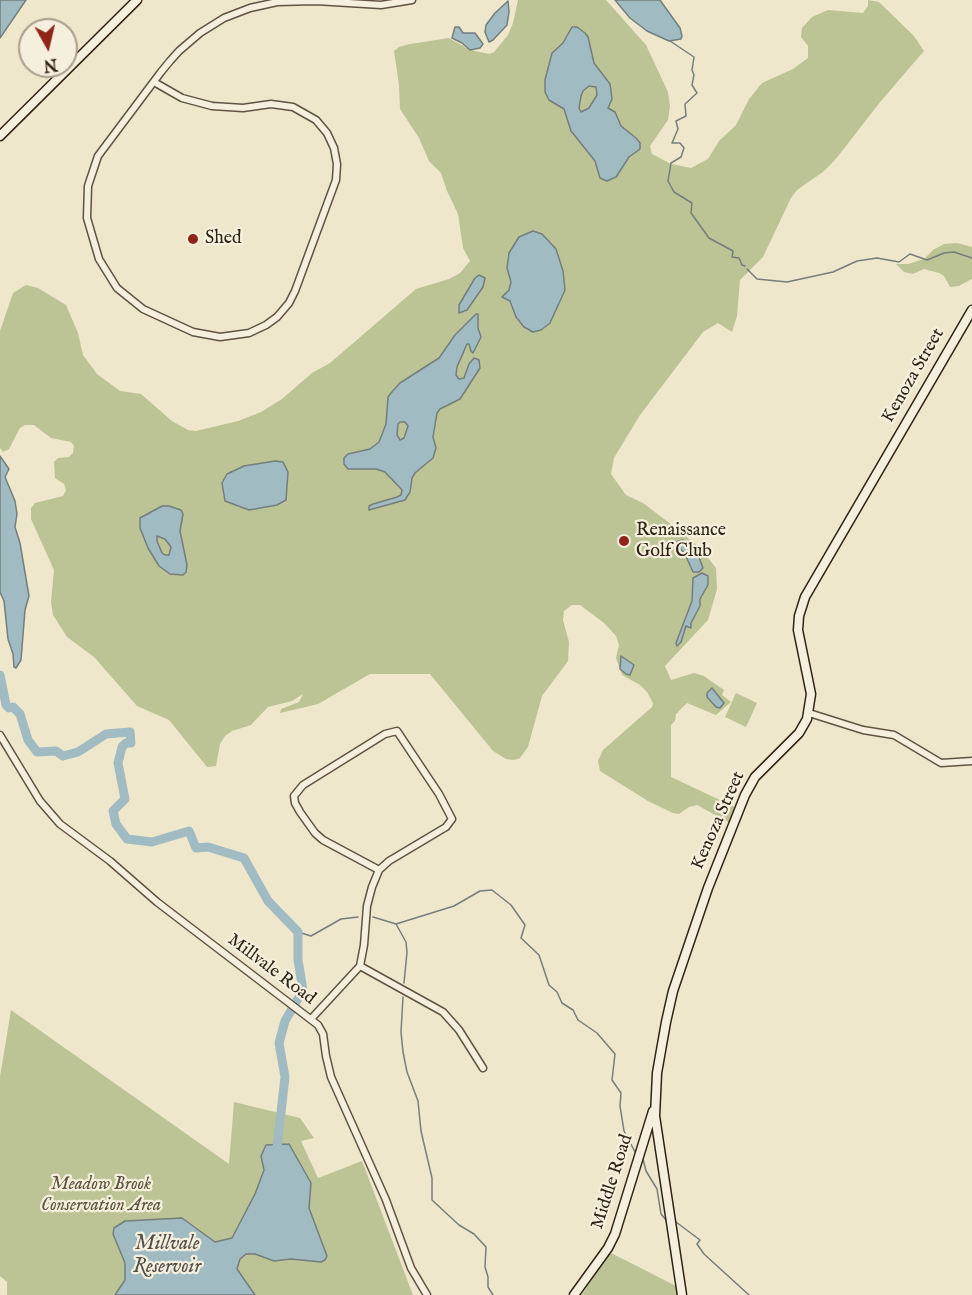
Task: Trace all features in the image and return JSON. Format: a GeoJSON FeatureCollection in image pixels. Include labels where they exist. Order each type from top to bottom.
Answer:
{"type":"FeatureCollection","features":[{"type":"Feature","properties":{"kind":"street"},"geometry":{"type":"LineString","coordinates":[[0,136],[137,0]]}},
{"type":"Feature","properties":{"kind":"street"},"geometry":{"type":"LineString","coordinates":[[154,82],[182,98],[212,106],[243,108],[271,104],[293,107],[316,120],[332,142],[337,164],[336,180],[296,291],[277,317],[255,331],[237,336],[210,336],[193,332],[152,314],[129,300],[117,288],[99,259],[87,218],[89,179],[101,152],[154,82],[170,61],[189,41],[224,18],[263,4],[291,1],[316,0],[381,5],[412,0]]}},
{"type":"Feature","properties":{"kind":"street","name":"Kenoza Street"},"geometry":{"type":"LineString","coordinates":[[682,1295],[657,1133],[655,1105],[659,1064],[670,1003],[726,840],[755,777],[799,733],[809,713],[810,688],[798,630],[803,603],[972,310]]}},
{"type":"Feature","properties":{"kind":"street"},"geometry":{"type":"LineString","coordinates":[[809,713],[864,730],[894,735],[941,763],[972,761]]}},
{"type":"Feature","properties":{"kind":"street"},"geometry":{"type":"LineString","coordinates":[[311,1019],[360,966],[367,906],[380,870],[389,861],[446,827],[452,819],[439,794],[397,731],[385,734],[303,785],[294,796],[300,812],[323,840],[380,870]]}},
{"type":"Feature","properties":{"kind":"street","name":"Millvale Road"},"geometry":{"type":"LineString","coordinates":[[0,735],[40,801],[60,824],[321,1029],[331,1077],[386,1200],[411,1268],[427,1295]]}},
{"type":"Feature","properties":{"kind":"street"},"geometry":{"type":"LineString","coordinates":[[360,966],[443,1012],[459,1030],[483,1068]]}},
{"type":"Feature","properties":{"kind":"street","name":"Middle Road"},"geometry":{"type":"LineString","coordinates":[[574,1295],[608,1248],[615,1234],[655,1105]]}},
{"type":"Feature","properties":{"kind":"green space","name":"Renaissance Golf Club"},"geometry":{"type":"Polygon","coordinates":[[[518,0],[606,0],[646,45],[668,92],[670,106],[668,120],[650,146],[652,154],[671,164],[691,168],[708,159],[719,141],[736,125],[749,99],[762,83],[793,69],[808,58],[808,46],[801,37],[802,28],[812,17],[828,10],[863,13],[868,6],[868,0],[879,2],[914,36],[924,51],[835,160],[823,172],[797,190],[791,198],[763,257],[740,280],[737,316],[732,332],[718,323],[703,332],[640,415],[614,458],[611,474],[626,495],[643,503],[676,528],[701,549],[716,568],[717,589],[708,620],[665,666],[671,680],[694,673],[704,676],[724,690],[722,695],[731,702],[716,715],[687,703],[676,714],[675,721],[671,725],[671,777],[737,808],[730,823],[697,805],[679,814],[673,813],[648,801],[600,771],[598,761],[603,750],[652,707],[653,703],[640,685],[622,675],[616,658],[619,645],[616,636],[604,623],[580,605],[572,605],[564,611],[563,620],[569,642],[568,661],[542,696],[528,747],[520,758],[506,759],[493,751],[430,674],[370,674],[318,704],[280,713],[281,709],[299,702],[303,694],[292,701],[268,707],[251,725],[232,731],[225,736],[220,744],[216,766],[207,767],[169,720],[137,706],[94,657],[67,637],[53,615],[51,602],[54,570],[31,519],[31,508],[35,503],[63,496],[66,490],[64,484],[55,478],[54,462],[58,458],[69,457],[73,453],[74,446],[71,442],[51,438],[34,425],[25,425],[20,428],[9,449],[3,452],[0,448],[0,331],[13,293],[26,285],[38,288],[66,305],[78,333],[83,355],[97,374],[120,391],[141,394],[172,421],[188,430],[196,431],[238,421],[261,412],[282,399],[312,373],[330,363],[416,289],[449,279],[460,273],[470,261],[463,248],[458,214],[441,173],[429,161],[419,138],[400,109],[394,51],[410,44],[449,38],[470,50],[489,54],[494,52],[508,35],[518,0]]]}},
{"type":"Feature","properties":{"kind":"green space"},"geometry":{"type":"Polygon","coordinates":[[[957,243],[972,247],[972,279],[959,286],[950,287],[944,276],[939,273],[924,269],[913,274],[904,272],[896,264],[908,264],[924,259],[944,244],[957,243]]]}},
{"type":"Feature","properties":{"kind":"green space"},"geometry":{"type":"Polygon","coordinates":[[[736,693],[757,703],[746,727],[725,717],[736,693]]]}},
{"type":"Feature","properties":{"kind":"green space","name":"Meadow Brook Conservation Area"},"geometry":{"type":"Polygon","coordinates":[[[11,1010],[229,1164],[234,1102],[300,1118],[314,1138],[301,1141],[318,1178],[362,1161],[413,1295],[7,1295],[7,1282],[0,1276],[0,1077],[11,1010]]]}},
{"type":"Feature","properties":{"kind":"green space"},"geometry":{"type":"Polygon","coordinates":[[[607,1254],[613,1254],[676,1286],[677,1295],[582,1295],[607,1254]]]}},
{"type":"Feature","properties":{"kind":"water"},"geometry":{"type":"Polygon","coordinates":[[[0,0],[26,0],[0,38],[0,0]]]}},
{"type":"Feature","properties":{"kind":"water"},"geometry":{"type":"Polygon","coordinates":[[[615,0],[660,0],[680,28],[681,39],[669,41],[647,31],[630,18],[615,0]]]}},
{"type":"Feature","properties":{"kind":"water"},"geometry":{"type":"Polygon","coordinates":[[[508,1],[507,25],[489,42],[485,32],[486,25],[508,1]]]}},
{"type":"Feature","properties":{"kind":"water"},"geometry":{"type":"Polygon","coordinates":[[[455,27],[459,27],[463,33],[475,33],[483,44],[480,48],[470,50],[452,38],[455,27]]]}},
{"type":"Feature","properties":{"kind":"water"},"geometry":{"type":"Polygon","coordinates":[[[572,27],[577,27],[585,33],[594,63],[610,84],[612,99],[608,108],[615,112],[621,126],[640,143],[640,149],[629,157],[616,177],[607,181],[600,178],[595,161],[571,131],[564,109],[549,100],[545,92],[545,80],[552,53],[563,43],[572,27]],[[589,86],[583,91],[579,108],[581,112],[589,108],[597,95],[596,87],[589,86]]]}},
{"type":"Feature","properties":{"kind":"water"},"geometry":{"type":"Polygon","coordinates":[[[533,231],[542,234],[556,249],[563,271],[565,290],[550,323],[541,330],[533,332],[524,327],[516,317],[510,301],[502,297],[509,290],[511,282],[507,268],[509,253],[519,237],[533,231]]]}},
{"type":"Feature","properties":{"kind":"water"},"geometry":{"type":"Polygon","coordinates":[[[479,275],[485,278],[483,287],[467,310],[459,313],[459,305],[479,275]]]}},
{"type":"Feature","properties":{"kind":"water"},"geometry":{"type":"Polygon","coordinates":[[[478,314],[478,328],[481,337],[473,353],[467,344],[456,375],[459,379],[464,378],[474,358],[479,360],[480,368],[460,399],[440,409],[437,413],[433,437],[436,448],[433,458],[415,473],[410,492],[405,500],[369,510],[369,506],[373,504],[401,495],[402,490],[385,472],[376,469],[348,469],[344,464],[344,458],[348,454],[370,449],[379,442],[386,424],[388,397],[400,383],[439,358],[455,335],[478,314]],[[405,422],[398,424],[397,435],[400,440],[404,438],[408,426],[405,422]]]}},
{"type":"Feature","properties":{"kind":"water"},"geometry":{"type":"Polygon","coordinates":[[[0,456],[9,469],[5,477],[15,501],[17,514],[15,527],[29,596],[25,610],[21,660],[16,668],[8,639],[4,601],[0,592],[0,456]]]}},
{"type":"Feature","properties":{"kind":"water"},"geometry":{"type":"Polygon","coordinates":[[[275,461],[283,462],[288,472],[286,500],[277,505],[249,510],[225,501],[222,483],[227,474],[244,466],[275,461]]]}},
{"type":"Feature","properties":{"kind":"water"},"geometry":{"type":"Polygon","coordinates":[[[162,506],[181,510],[183,514],[180,531],[187,565],[183,575],[170,574],[159,566],[140,528],[140,518],[162,506]],[[157,536],[162,553],[169,555],[171,547],[165,539],[157,536]]]}},
{"type":"Feature","properties":{"kind":"water"},"geometry":{"type":"Polygon","coordinates":[[[683,540],[697,552],[703,568],[699,572],[693,572],[685,554],[676,544],[683,540]]]}},
{"type":"Feature","properties":{"kind":"water"},"geometry":{"type":"Polygon","coordinates":[[[702,573],[708,576],[708,585],[700,599],[700,606],[691,623],[691,628],[686,626],[681,642],[677,646],[676,643],[692,601],[693,578],[702,573]]]}},
{"type":"Feature","properties":{"kind":"water"},"geometry":{"type":"Polygon","coordinates":[[[621,656],[634,665],[630,675],[620,669],[621,656]]]}},
{"type":"Feature","properties":{"kind":"water"},"geometry":{"type":"Polygon","coordinates":[[[712,688],[724,703],[720,708],[716,707],[707,697],[707,693],[712,688]]]}},
{"type":"Feature","properties":{"kind":"water","name":"Millvale Reservoir"},"geometry":{"type":"Polygon","coordinates":[[[289,1144],[311,1183],[309,1208],[327,1256],[325,1260],[321,1262],[291,1259],[274,1261],[255,1254],[246,1254],[240,1259],[237,1269],[255,1295],[115,1295],[125,1280],[125,1263],[113,1234],[114,1228],[125,1221],[182,1218],[215,1242],[232,1238],[255,1194],[264,1170],[261,1156],[266,1145],[289,1144]]]}},
{"type":"Feature","properties":{"kind":"waterway"},"geometry":{"type":"LineString","coordinates":[[670,41],[694,57],[692,85],[697,93],[685,104],[686,116],[676,121],[678,129],[672,143],[680,143],[684,148],[681,157],[671,163],[668,181],[674,192],[692,203],[691,213],[709,238],[733,251],[732,257],[739,258],[745,266]]}},
{"type":"Feature","properties":{"kind":"waterway"},"geometry":{"type":"LineString","coordinates":[[747,269],[757,279],[787,282],[833,272],[857,261],[877,258],[899,262],[910,254],[927,260],[944,253],[954,252],[972,258]]}},
{"type":"Feature","properties":{"kind":"waterway"},"geometry":{"type":"LineString","coordinates":[[0,675],[6,705],[9,708],[13,707],[20,714],[28,740],[37,752],[56,751],[63,756],[78,752],[106,734],[130,732],[131,743],[126,743],[122,747],[118,763],[125,799],[113,811],[116,824],[127,839],[152,842],[189,831],[196,848],[208,847],[244,858],[268,901],[298,932],[298,960],[303,990],[285,1021],[279,1043],[285,1077],[276,1156]]}},
{"type":"Feature","properties":{"kind":"waterway"},"geometry":{"type":"LineString","coordinates":[[373,917],[396,924],[454,906],[480,891],[492,890],[511,905],[525,925],[521,938],[539,955],[549,985],[557,992],[562,1003],[573,1010],[578,1020],[597,1033],[615,1054],[612,1080],[621,1093],[620,1106],[624,1131],[635,1152]]}},
{"type":"Feature","properties":{"kind":"waterway"},"geometry":{"type":"LineString","coordinates":[[298,932],[311,936],[341,919],[358,917]]}},
{"type":"Feature","properties":{"kind":"waterway"},"geometry":{"type":"LineString","coordinates":[[396,924],[406,942],[404,983]]}},
{"type":"Feature","properties":{"kind":"waterway"},"geometry":{"type":"LineString","coordinates":[[403,997],[401,1032],[403,1052],[407,1072],[418,1101],[421,1131],[432,1178],[432,1200],[459,1225],[474,1234],[486,1247],[485,1267],[488,1287],[493,1295]]}},
{"type":"Feature","properties":{"kind":"waterway"},"geometry":{"type":"LineString","coordinates":[[643,1159],[646,1171],[657,1189],[661,1214],[666,1220]]}},
{"type":"Feature","properties":{"kind":"waterway"},"geometry":{"type":"LineString","coordinates":[[676,1222],[700,1240],[697,1244],[704,1254],[749,1295]]}},
{"type":"Feature","properties":{"kind":"place","name":"Shed"},"geometry":{"type":"Point","coordinates":[193,239]}},
{"type":"Feature","properties":{"kind":"place","name":"Renaissance Golf Club"},"geometry":{"type":"Point","coordinates":[624,541]}}]}
